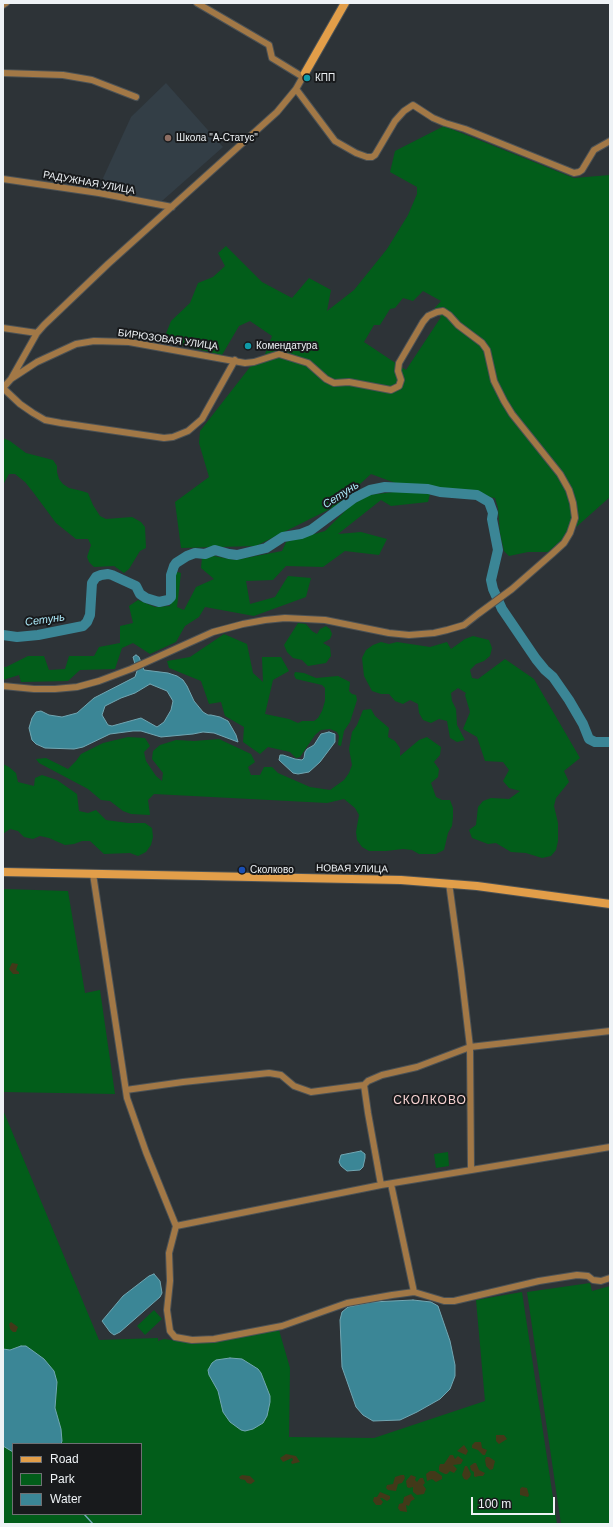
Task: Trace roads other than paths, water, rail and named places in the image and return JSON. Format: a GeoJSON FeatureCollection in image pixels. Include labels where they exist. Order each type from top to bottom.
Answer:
{"type":"FeatureCollection","features":[{"type":"Feature","properties":{"kind":"street"},"geometry":{"type":"LineString","coordinates":[[197,3],[269,45],[272,58],[304,75]]}},
{"type":"Feature","properties":{"kind":"street"},"geometry":{"type":"LineString","coordinates":[[235,360],[202,419],[188,431],[174,438],[164,438],[45,420],[20,404],[3,388],[11,379],[37,333],[73,296],[277,112],[296,88],[345,3]]}},
{"type":"Feature","properties":{"kind":"street"},"geometry":{"type":"LineString","coordinates":[[3,74],[71,76],[92,80],[136,97]]}},
{"type":"Feature","properties":{"kind":"street"},"geometry":{"type":"LineString","coordinates":[[296,88],[335,141],[356,153],[367,157],[372,157],[375,155],[395,121],[404,111],[413,106],[433,118],[445,123],[465,129],[574,173],[582,170],[594,150],[610,141]]}},
{"type":"Feature","properties":{"kind":"street","name":"РАДУЖНАЯ УЛИЦА"},"geometry":{"type":"LineString","coordinates":[[3,179],[99,193],[172,207]]}},
{"type":"Feature","properties":{"kind":"street","name":"БИРЮЗОВАЯ УЛИЦА"},"geometry":{"type":"LineString","coordinates":[[3,686],[34,689],[77,687],[99,681],[131,669],[213,632],[242,624],[265,620],[285,618],[325,620],[389,633],[420,635],[434,634],[464,625],[512,589],[564,542],[570,533],[575,518],[574,503],[560,474],[512,414],[504,401],[494,381],[487,350],[482,343],[458,325],[450,315],[443,311],[428,316],[423,322],[400,363],[398,371],[401,380],[399,386],[391,390],[349,382],[334,383],[326,379],[308,363],[279,354],[254,362],[245,363],[128,342],[94,341],[76,344],[61,350],[37,362],[11,379]]}},
{"type":"Feature","properties":{"kind":"street"},"geometry":{"type":"LineString","coordinates":[[3,328],[37,333]]}},
{"type":"Feature","properties":{"kind":"street","name":"НОВАЯ УЛИЦА"},"geometry":{"type":"LineString","coordinates":[[3,872],[394,880],[449,883],[610,904]]}},
{"type":"Feature","properties":{"kind":"street"},"geometry":{"type":"LineString","coordinates":[[93,874],[126,1090],[146,1152],[176,1226],[169,1253],[170,1281],[167,1310],[170,1331],[175,1337],[192,1340],[214,1339],[282,1326],[347,1303],[369,1298],[414,1292],[444,1301],[454,1301],[577,1275],[588,1276],[593,1280],[601,1281],[610,1278]]}},
{"type":"Feature","properties":{"kind":"street"},"geometry":{"type":"LineString","coordinates":[[449,883],[470,1047],[471,1170]]}},
{"type":"Feature","properties":{"kind":"street"},"geometry":{"type":"LineString","coordinates":[[126,1090],[183,1082],[269,1073],[281,1075],[294,1086],[311,1092],[364,1085],[368,1081],[382,1075],[417,1066],[470,1047],[610,1032]]}},
{"type":"Feature","properties":{"kind":"street"},"geometry":{"type":"LineString","coordinates":[[364,1085],[381,1185]]}},
{"type":"Feature","properties":{"kind":"street"},"geometry":{"type":"LineString","coordinates":[[176,1226],[381,1185],[610,1148]]}},
{"type":"Feature","properties":{"kind":"street"},"geometry":{"type":"LineString","coordinates":[[391,1184],[414,1292]]}},
{"type":"Feature","properties":{"kind":"water"},"geometry":{"type":"Polygon","coordinates":[[[136,655],[139,657],[144,670],[168,673],[183,680],[194,701],[203,712],[228,721],[236,735],[238,742],[214,733],[203,732],[161,737],[141,731],[110,734],[83,747],[74,749],[45,748],[36,744],[32,740],[29,728],[32,718],[36,712],[41,711],[49,715],[62,717],[77,713],[94,698],[135,677],[137,671],[133,657],[136,655]],[[150,684],[135,693],[105,706],[102,715],[108,725],[112,726],[141,718],[157,727],[164,722],[171,710],[173,701],[167,691],[150,684]]]}},
{"type":"Feature","properties":{"kind":"water"},"geometry":{"type":"Polygon","coordinates":[[[329,732],[335,734],[335,742],[320,762],[309,772],[298,774],[293,773],[279,760],[280,755],[283,755],[302,760],[307,749],[314,745],[321,734],[329,732]]]}},
{"type":"Feature","properties":{"kind":"water"},"geometry":{"type":"Polygon","coordinates":[[[361,1151],[365,1154],[365,1158],[363,1167],[360,1170],[347,1171],[341,1166],[339,1162],[341,1155],[361,1151]]]}},
{"type":"Feature","properties":{"kind":"water"},"geometry":{"type":"Polygon","coordinates":[[[154,1274],[160,1281],[162,1293],[160,1297],[120,1332],[114,1335],[102,1321],[123,1296],[149,1276],[154,1274]]]}},
{"type":"Feature","properties":{"kind":"water"},"geometry":{"type":"Polygon","coordinates":[[[413,1300],[431,1302],[438,1306],[450,1341],[455,1365],[455,1376],[450,1389],[440,1399],[417,1412],[400,1420],[373,1421],[363,1415],[356,1407],[342,1367],[340,1320],[342,1312],[348,1307],[372,1302],[413,1300]]]}},
{"type":"Feature","properties":{"kind":"water"},"geometry":{"type":"Polygon","coordinates":[[[21,1346],[26,1346],[44,1359],[54,1371],[57,1382],[55,1408],[61,1429],[61,1443],[12,1443],[12,1451],[3,1446],[3,1349],[10,1350],[21,1346]]]}},
{"type":"Feature","properties":{"kind":"water"},"geometry":{"type":"Polygon","coordinates":[[[230,1358],[242,1359],[258,1369],[270,1396],[267,1416],[263,1423],[253,1429],[245,1431],[241,1430],[230,1422],[223,1412],[218,1391],[209,1375],[208,1370],[212,1363],[216,1360],[230,1358]]]}},
{"type":"Feature","properties":{"kind":"waterway","name":"Сетунь"},"geometry":{"type":"LineString","coordinates":[[3,635],[17,637],[38,635],[83,626],[87,622],[90,615],[92,583],[96,577],[101,575],[112,575],[136,586],[140,594],[146,598],[159,602],[168,600],[171,597],[171,575],[174,566],[187,556],[195,553],[205,554],[215,550],[237,555],[266,548],[283,537],[301,534],[311,530],[354,498],[370,490],[385,487],[428,489],[440,492],[477,495],[489,502],[493,513],[492,519],[498,550],[491,580],[493,589],[502,609],[536,659],[553,677],[569,700],[583,724],[589,739],[595,742],[610,742]]}},
{"type":"Feature","properties":{"kind":"waterway"},"geometry":{"type":"LineString","coordinates":[[85,1515],[93,1524]]}},
{"type":"Feature","properties":{"kind":"place","name":"КПП"},"geometry":{"type":"Point","coordinates":[307,78]}},
{"type":"Feature","properties":{"kind":"place","name":"Школа \"А-Статус\""},"geometry":{"type":"Point","coordinates":[168,138]}},
{"type":"Feature","properties":{"kind":"place","name":"Комендатура"},"geometry":{"type":"Point","coordinates":[248,346]}},
{"type":"Feature","properties":{"kind":"place","name":"Сколково"},"geometry":{"type":"Point","coordinates":[242,870]}},
{"type":"Feature","properties":{"kind":"district","name":"СКОЛКОВО"},"geometry":{"type":"Point","coordinates":[430,1101]}}]}
